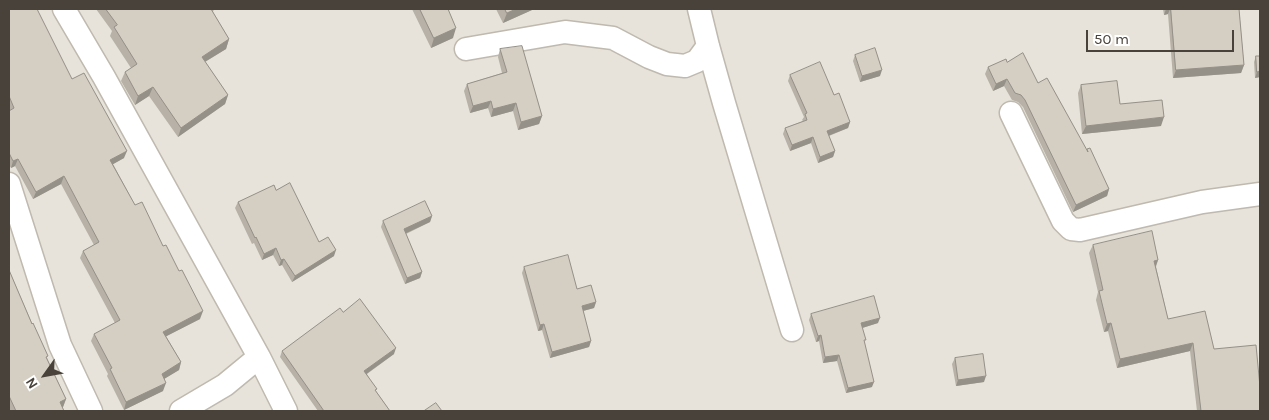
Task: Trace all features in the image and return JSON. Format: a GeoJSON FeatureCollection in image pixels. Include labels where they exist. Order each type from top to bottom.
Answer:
{"type":"FeatureCollection","features":[{"type":"Feature","properties":{"kind":"street"},"geometry":{"type":"LineString","coordinates":[[64,9],[104,77],[259,357],[286,411]]}},
{"type":"Feature","properties":{"kind":"street"},"geometry":{"type":"LineString","coordinates":[[699,9],[708,46],[792,330]]}},
{"type":"Feature","properties":{"kind":"street"},"geometry":{"type":"LineString","coordinates":[[466,49],[565,32],[613,38],[649,57],[667,64],[685,66],[697,61],[708,46]]}},
{"type":"Feature","properties":{"kind":"street"},"geometry":{"type":"LineString","coordinates":[[1011,113],[1063,221],[1071,229],[1080,230],[1202,202],[1260,194]]}},
{"type":"Feature","properties":{"kind":"street"},"geometry":{"type":"LineString","coordinates":[[9,184],[60,345],[91,411]]}},
{"type":"Feature","properties":{"kind":"street"},"geometry":{"type":"LineString","coordinates":[[181,411],[225,385],[259,357]]}},
{"type":"Feature","properties":{"kind":"shaded area"},"geometry":{"type":"Polygon","coordinates":[[[9,9],[1260,9],[1260,411],[9,411],[9,9]]]}},
{"type":"Feature","properties":{"kind":"building"},"geometry":{"type":"Polygon","coordinates":[[[9,9],[37,9],[72,79],[84,73],[127,151],[110,160],[135,205],[142,202],[163,246],[166,245],[179,271],[182,270],[203,311],[163,332],[181,362],[162,374],[166,383],[126,402],[110,369],[112,368],[94,334],[120,320],[83,251],[99,242],[64,176],[36,192],[18,159],[13,161],[9,153],[9,111],[14,108],[9,96],[9,9]]]}},
{"type":"Feature","properties":{"kind":"building"},"geometry":{"type":"Polygon","coordinates":[[[106,9],[211,9],[229,39],[202,57],[228,95],[181,128],[153,87],[138,96],[125,72],[137,64],[114,27],[117,25],[106,9]]]}},
{"type":"Feature","properties":{"kind":"building"},"geometry":{"type":"Polygon","coordinates":[[[420,9],[448,9],[456,28],[434,38],[420,9]]]}},
{"type":"Feature","properties":{"kind":"building"},"geometry":{"type":"Polygon","coordinates":[[[505,9],[516,9],[507,13],[505,9]]]}},
{"type":"Feature","properties":{"kind":"building"},"geometry":{"type":"Polygon","coordinates":[[[1171,9],[1239,9],[1244,65],[1176,70],[1171,9]]]}},
{"type":"Feature","properties":{"kind":"building"},"geometry":{"type":"Polygon","coordinates":[[[522,46],[542,116],[521,122],[516,103],[493,109],[491,101],[473,106],[467,84],[507,72],[500,49],[522,46]]]}},
{"type":"Feature","properties":{"kind":"building"},"geometry":{"type":"Polygon","coordinates":[[[875,48],[882,70],[862,76],[855,55],[875,48]]]}},
{"type":"Feature","properties":{"kind":"building"},"geometry":{"type":"Polygon","coordinates":[[[1023,53],[1038,83],[1047,78],[1088,152],[1087,149],[1090,148],[1109,189],[1076,205],[1025,100],[1021,95],[1015,93],[1007,79],[996,84],[988,67],[1006,59],[1007,62],[1023,53]]]}},
{"type":"Feature","properties":{"kind":"building"},"geometry":{"type":"Polygon","coordinates":[[[1256,56],[1260,56],[1260,71],[1257,72],[1256,56]]]}},
{"type":"Feature","properties":{"kind":"building"},"geometry":{"type":"Polygon","coordinates":[[[820,62],[834,95],[839,93],[850,122],[827,131],[835,151],[820,157],[813,137],[792,145],[785,128],[807,120],[805,114],[807,113],[790,75],[820,62]]]}},
{"type":"Feature","properties":{"kind":"building"},"geometry":{"type":"Polygon","coordinates":[[[1117,81],[1120,104],[1162,100],[1164,117],[1086,126],[1081,85],[1117,81]]]}},
{"type":"Feature","properties":{"kind":"building"},"geometry":{"type":"Polygon","coordinates":[[[290,183],[319,242],[328,237],[336,250],[295,276],[284,259],[281,260],[276,248],[264,254],[238,202],[274,185],[276,190],[290,183]]]}},
{"type":"Feature","properties":{"kind":"building"},"geometry":{"type":"Polygon","coordinates":[[[425,201],[432,216],[404,229],[422,272],[407,278],[383,221],[425,201]]]}},
{"type":"Feature","properties":{"kind":"building"},"geometry":{"type":"Polygon","coordinates":[[[1152,231],[1158,260],[1154,261],[1168,319],[1205,311],[1214,349],[1256,345],[1260,411],[1201,411],[1193,343],[1120,359],[1111,323],[1107,324],[1099,291],[1103,290],[1093,245],[1152,231]]]}},
{"type":"Feature","properties":{"kind":"building"},"geometry":{"type":"Polygon","coordinates":[[[568,255],[577,289],[591,285],[596,302],[582,306],[591,341],[552,352],[544,324],[540,325],[524,267],[568,255]]]}},
{"type":"Feature","properties":{"kind":"building"},"geometry":{"type":"Polygon","coordinates":[[[9,270],[66,399],[60,402],[64,411],[16,411],[9,396],[9,270]]]}},
{"type":"Feature","properties":{"kind":"building"},"geometry":{"type":"Polygon","coordinates":[[[874,296],[880,318],[861,323],[874,382],[848,388],[839,355],[825,357],[821,335],[818,336],[811,314],[874,296]]]}},
{"type":"Feature","properties":{"kind":"building"},"geometry":{"type":"Polygon","coordinates":[[[360,299],[396,348],[364,371],[390,411],[324,411],[282,351],[340,308],[343,312],[360,299]]]}},
{"type":"Feature","properties":{"kind":"building"},"geometry":{"type":"Polygon","coordinates":[[[983,354],[986,376],[958,380],[955,358],[983,354]]]}},
{"type":"Feature","properties":{"kind":"building"},"geometry":{"type":"Polygon","coordinates":[[[436,403],[442,411],[424,411],[436,403]]]}}]}
